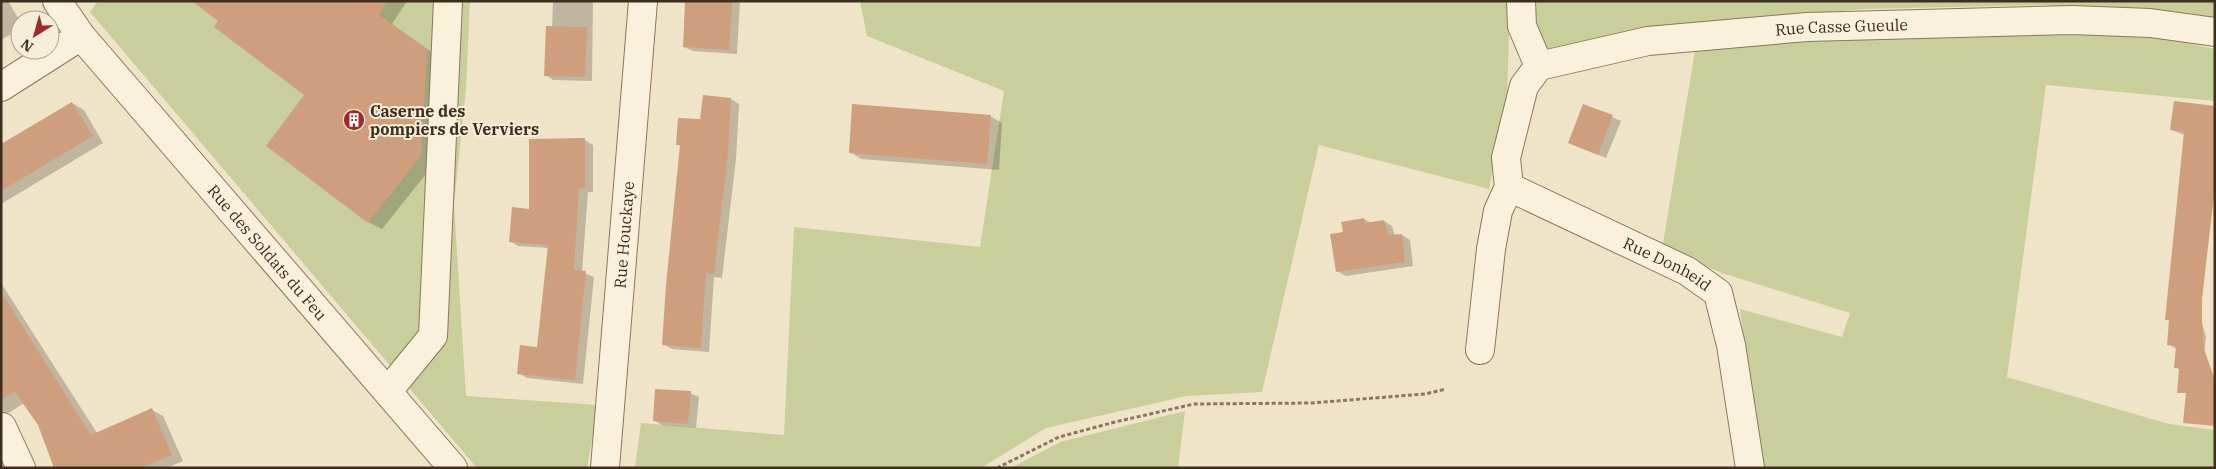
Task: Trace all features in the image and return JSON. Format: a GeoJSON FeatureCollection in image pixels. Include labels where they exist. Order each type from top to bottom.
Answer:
{"type":"FeatureCollection","features":[{"type":"Feature","properties":{"kind":"street","name":"Rue des Soldats du Feu"},"geometry":{"type":"LineString","coordinates":[[57,1],[81,36],[453,468]]}},
{"type":"Feature","properties":{"kind":"street"},"geometry":{"type":"LineString","coordinates":[[388,391],[432,336],[448,1]]}},
{"type":"Feature","properties":{"kind":"street","name":"Rue Houckaye"},"geometry":{"type":"LineString","coordinates":[[605,468],[643,1]]}},
{"type":"Feature","properties":{"kind":"street"},"geometry":{"type":"LineString","coordinates":[[1480,350],[1490,250],[1498,211],[1509,187],[1506,158],[1524,86],[1539,66],[1522,26],[1521,1]]}},
{"type":"Feature","properties":{"kind":"street","name":"Rue Casse Gueule"},"geometry":{"type":"LineString","coordinates":[[1539,66],[1648,41],[1807,27],[2072,20],[2150,23],[2215,32]]}},
{"type":"Feature","properties":{"kind":"street"},"geometry":{"type":"LineString","coordinates":[[1,87],[81,36]]}},
{"type":"Feature","properties":{"kind":"street","name":"Rue Donheid"},"geometry":{"type":"LineString","coordinates":[[1509,187],[1687,271],[1718,293],[1731,345],[1750,468]]}},
{"type":"Feature","properties":{"kind":"street"},"geometry":{"type":"LineString","coordinates":[[2,427],[21,468]]}},
{"type":"Feature","properties":{"kind":"path"},"geometry":{"type":"LineString","coordinates":[[997,468],[1059,437],[1194,404],[1311,403],[1425,394],[1446,389]]}},
{"type":"Feature","properties":{"kind":"green space"},"geometry":{"type":"Polygon","coordinates":[[[98,1],[470,1],[466,89],[454,204],[466,396],[598,405],[587,468],[477,468],[90,12],[98,1]]]}},
{"type":"Feature","properties":{"kind":"green space"},"geometry":{"type":"Polygon","coordinates":[[[860,1],[1510,1],[1507,97],[1489,189],[1319,145],[1262,392],[1187,396],[1046,428],[981,468],[635,468],[641,423],[784,435],[794,227],[980,247],[1004,91],[867,36],[860,1]]]}},
{"type":"Feature","properties":{"kind":"green space"},"geometry":{"type":"Polygon","coordinates":[[[1533,1],[2215,1],[2215,19],[2190,14],[2046,5],[1864,9],[1643,28],[1546,49],[1536,28],[1533,1]]]}},
{"type":"Feature","properties":{"kind":"green space"},"geometry":{"type":"Polygon","coordinates":[[[2111,27],[2215,49],[2215,101],[2046,85],[2007,377],[2169,424],[2215,430],[2215,468],[1761,468],[1740,309],[1842,337],[1850,313],[1722,273],[1662,249],[1696,45],[2111,27]]]}},
{"type":"Feature","properties":{"kind":"green space"},"geometry":{"type":"Polygon","coordinates":[[[1185,411],[1178,468],[1011,468],[1060,442],[1185,411]]]}},
{"type":"Feature","properties":{"kind":"building","name":"Caserne des pompiers de Verviers"},"geometry":{"type":"Polygon","coordinates":[[[192,1],[388,1],[379,15],[427,49],[421,156],[368,223],[266,146],[304,95],[214,27],[218,21],[192,1]]]}},
{"type":"Feature","properties":{"kind":"building"},"geometry":{"type":"Polygon","coordinates":[[[685,1],[732,1],[729,50],[683,47],[685,1]]]}},
{"type":"Feature","properties":{"kind":"building"},"geometry":{"type":"Polygon","coordinates":[[[546,26],[587,27],[585,77],[544,76],[546,26]]]}},
{"type":"Feature","properties":{"kind":"building"},"geometry":{"type":"Polygon","coordinates":[[[703,95],[731,98],[728,154],[714,274],[706,273],[701,348],[662,345],[680,145],[676,145],[678,118],[700,119],[703,95]]]}},
{"type":"Feature","properties":{"kind":"building"},"geometry":{"type":"Polygon","coordinates":[[[2174,101],[2215,106],[2215,187],[2202,299],[2202,324],[2204,349],[2215,380],[2215,426],[2183,423],[2186,393],[2177,393],[2179,368],[2174,368],[2176,346],[2167,345],[2169,320],[2165,320],[2184,132],[2170,130],[2174,101]]]}},
{"type":"Feature","properties":{"kind":"building"},"geometry":{"type":"Polygon","coordinates":[[[72,102],[93,136],[1,191],[1,144],[72,102]]]}},
{"type":"Feature","properties":{"kind":"building"},"geometry":{"type":"Polygon","coordinates":[[[852,104],[991,115],[987,164],[849,153],[852,104]]]}},
{"type":"Feature","properties":{"kind":"building"},"geometry":{"type":"Polygon","coordinates":[[[1583,104],[1613,115],[1598,155],[1568,143],[1583,104]]]}},
{"type":"Feature","properties":{"kind":"building"},"geometry":{"type":"Polygon","coordinates":[[[585,138],[585,188],[579,188],[574,270],[586,271],[575,380],[517,374],[520,345],[537,347],[548,245],[509,242],[512,207],[529,209],[529,139],[585,138]]]}},
{"type":"Feature","properties":{"kind":"building"},"geometry":{"type":"Polygon","coordinates":[[[1364,218],[1365,223],[1384,220],[1388,235],[1402,234],[1405,262],[1336,272],[1330,234],[1343,232],[1341,222],[1364,218]]]}},
{"type":"Feature","properties":{"kind":"building"},"geometry":{"type":"Polygon","coordinates":[[[1,292],[91,435],[152,408],[172,455],[141,468],[54,468],[38,425],[15,392],[1,400],[1,292]]]}},
{"type":"Feature","properties":{"kind":"building"},"geometry":{"type":"Polygon","coordinates":[[[655,389],[691,391],[688,424],[653,421],[655,389]]]}},
{"type":"Feature","properties":{"kind":"place","name":"Caserne des pompiers de Verviers"},"geometry":{"type":"Point","coordinates":[354,120]}}]}
